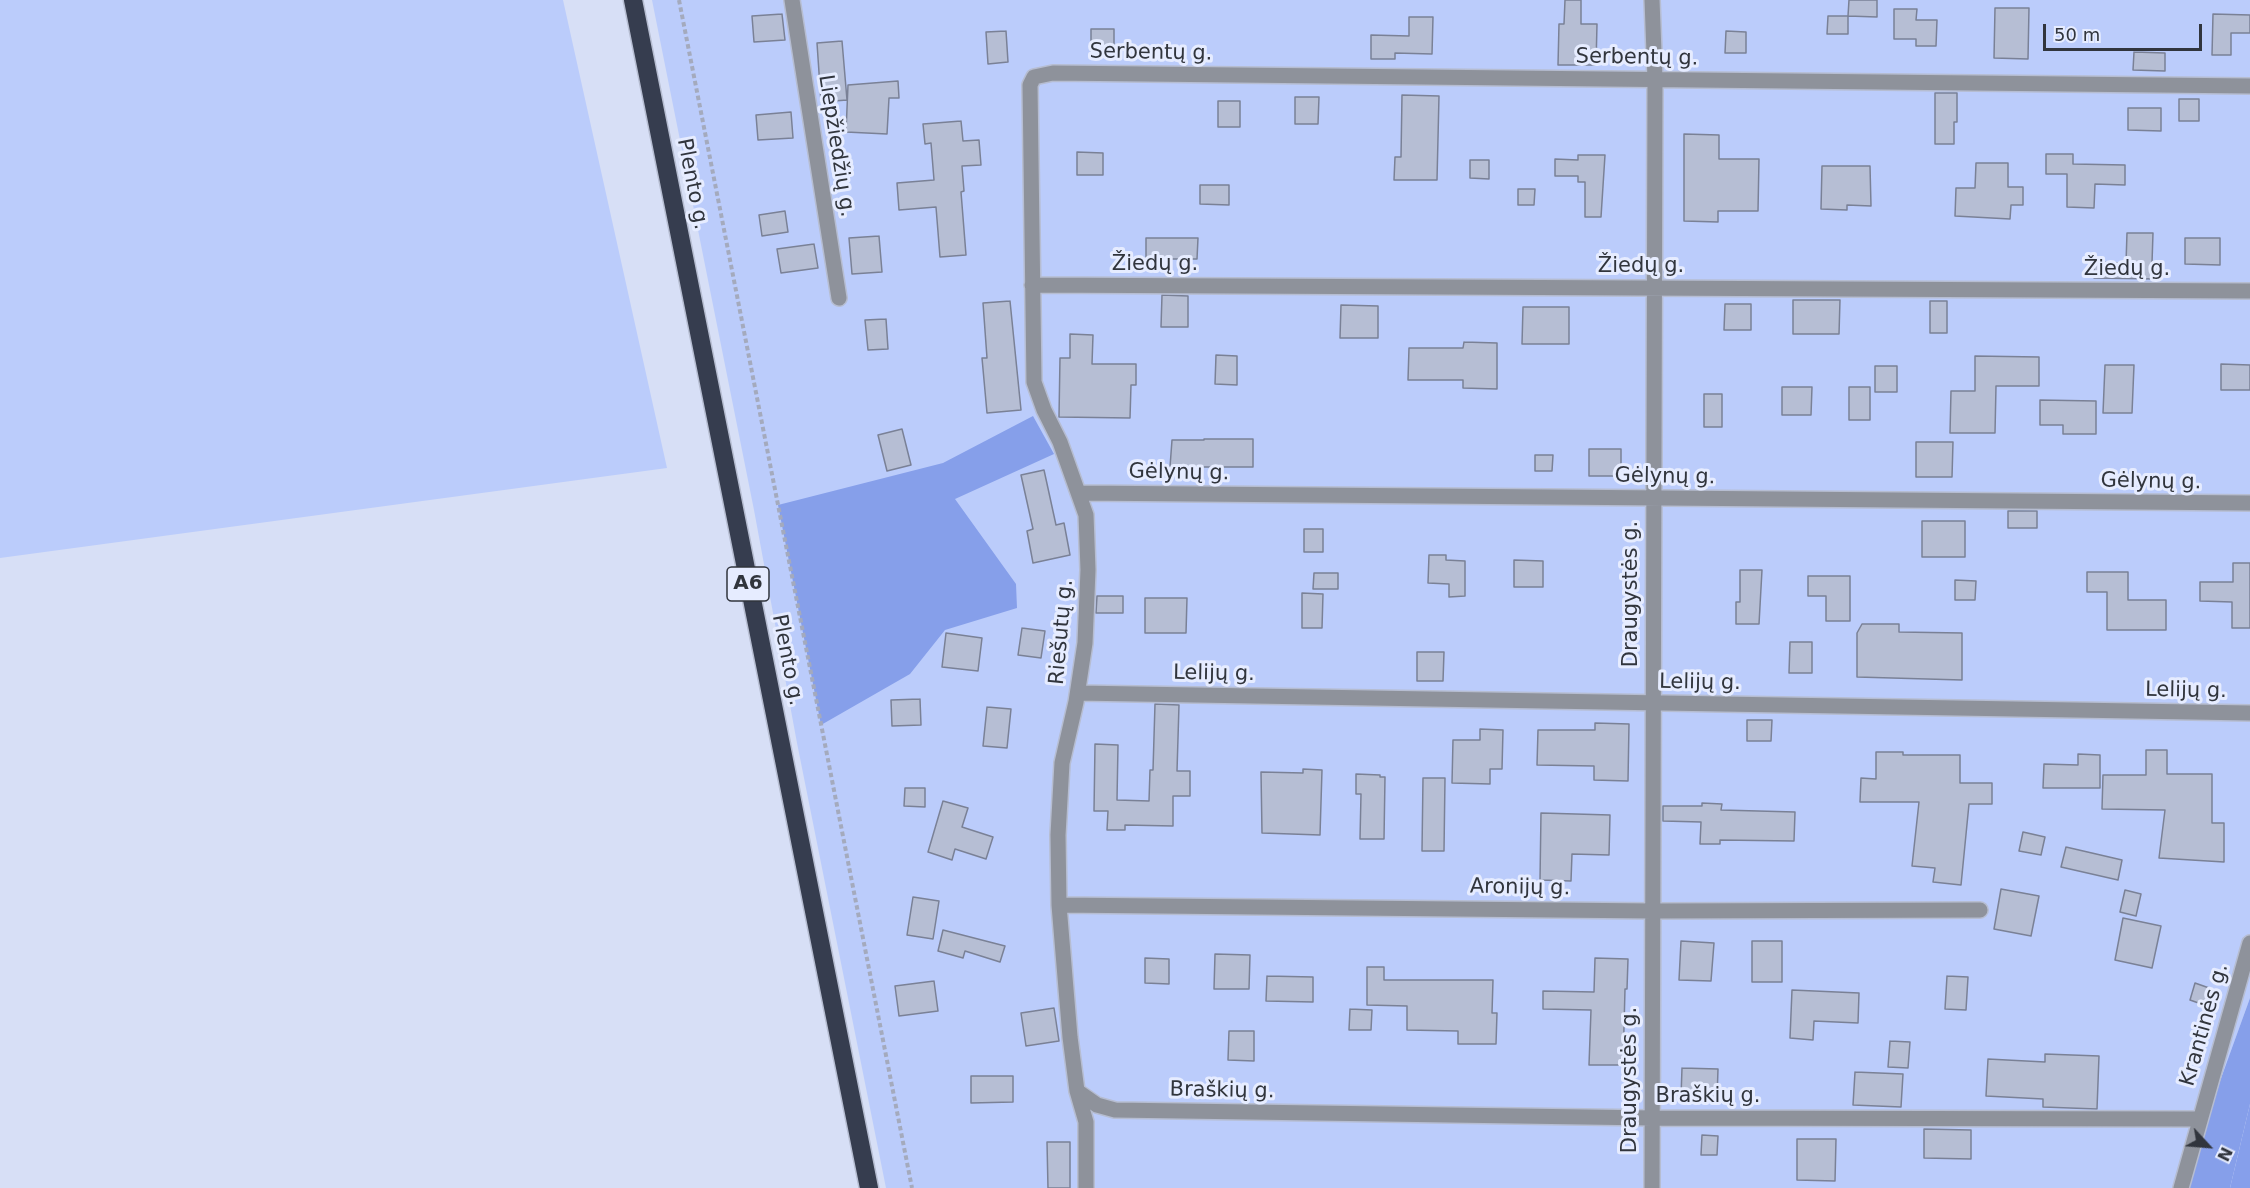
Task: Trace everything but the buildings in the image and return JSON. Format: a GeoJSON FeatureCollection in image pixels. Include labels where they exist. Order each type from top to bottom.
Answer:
{"type":"FeatureCollection","features":[{"type":"Feature","properties":{"kind":"highway","name":"Plento g."},"geometry":{"type":"LineString","coordinates":[[633,0],[869,1188]]}},
{"type":"Feature","properties":{"kind":"street","name":"Liepžiedžių g."},"geometry":{"type":"LineString","coordinates":[[792,0],[839,298]]}},
{"type":"Feature","properties":{"kind":"street","name":"Draugystės g."},"geometry":{"type":"LineString","coordinates":[[1652,0],[1655,79],[1652,1188]]}},
{"type":"Feature","properties":{"kind":"street","name":"Serbentų g."},"geometry":{"type":"LineString","coordinates":[[1030,85],[1034,77],[1053,73],[2250,86]]}},
{"type":"Feature","properties":{"kind":"street","name":"Riešutų g."},"geometry":{"type":"LineString","coordinates":[[1030,85],[1034,382],[1086,515],[1088,570],[1085,643],[1062,763],[1058,835],[1059,905],[1070,1037],[1077,1091],[1086,1122],[1086,1188]]}},
{"type":"Feature","properties":{"kind":"street","name":"Žiedų g."},"geometry":{"type":"LineString","coordinates":[[1032,285],[2250,291]]}},
{"type":"Feature","properties":{"kind":"street","name":"Gėlynų g."},"geometry":{"type":"LineString","coordinates":[[1079,493],[2250,504]]}},
{"type":"Feature","properties":{"kind":"street","name":"Lelijų g."},"geometry":{"type":"LineString","coordinates":[[1077,693],[2250,713]]}},
{"type":"Feature","properties":{"kind":"street","name":"Aronijų g."},"geometry":{"type":"LineString","coordinates":[[1059,905],[1653,911],[1980,910]]}},
{"type":"Feature","properties":{"kind":"street","name":"Krantinės g."},"geometry":{"type":"LineString","coordinates":[[2181,1188],[2250,943]]}},
{"type":"Feature","properties":{"kind":"street","name":"Braškių g."},"geometry":{"type":"LineString","coordinates":[[1077,1091],[1097,1105],[1115,1110],[1652,1118],[2200,1119]]}},
{"type":"Feature","properties":{"kind":"path"},"geometry":{"type":"LineString","coordinates":[[679,0],[912,1188]]}},
{"type":"Feature","properties":{"kind":"shaded area"},"geometry":{"type":"Polygon","coordinates":[[[0,0],[563,0],[667,468],[0,558],[0,0]]]}},
{"type":"Feature","properties":{"kind":"shaded area"},"geometry":{"type":"Polygon","coordinates":[[[652,0],[2250,0],[2250,998],[2220,1081],[2189,1188],[886,1188],[652,0]]]}},
{"type":"Feature","properties":{"kind":"shaded area"},"geometry":{"type":"Polygon","coordinates":[[[1033,416],[1054,454],[955,499],[1016,584],[1017,608],[945,630],[910,674],[821,725],[778,505],[943,463],[1033,416]]]}},
{"type":"Feature","properties":{"kind":"shaded area"},"geometry":{"type":"Polygon","coordinates":[[[2250,998],[2250,1104],[2230,1188],[2189,1188],[2220,1081],[2250,998]]]}},
{"type":"Feature","properties":{"kind":"shaded area"},"geometry":{"type":"Polygon","coordinates":[[[2250,1104],[2250,1188],[2230,1188],[2250,1104]]]}}]}
